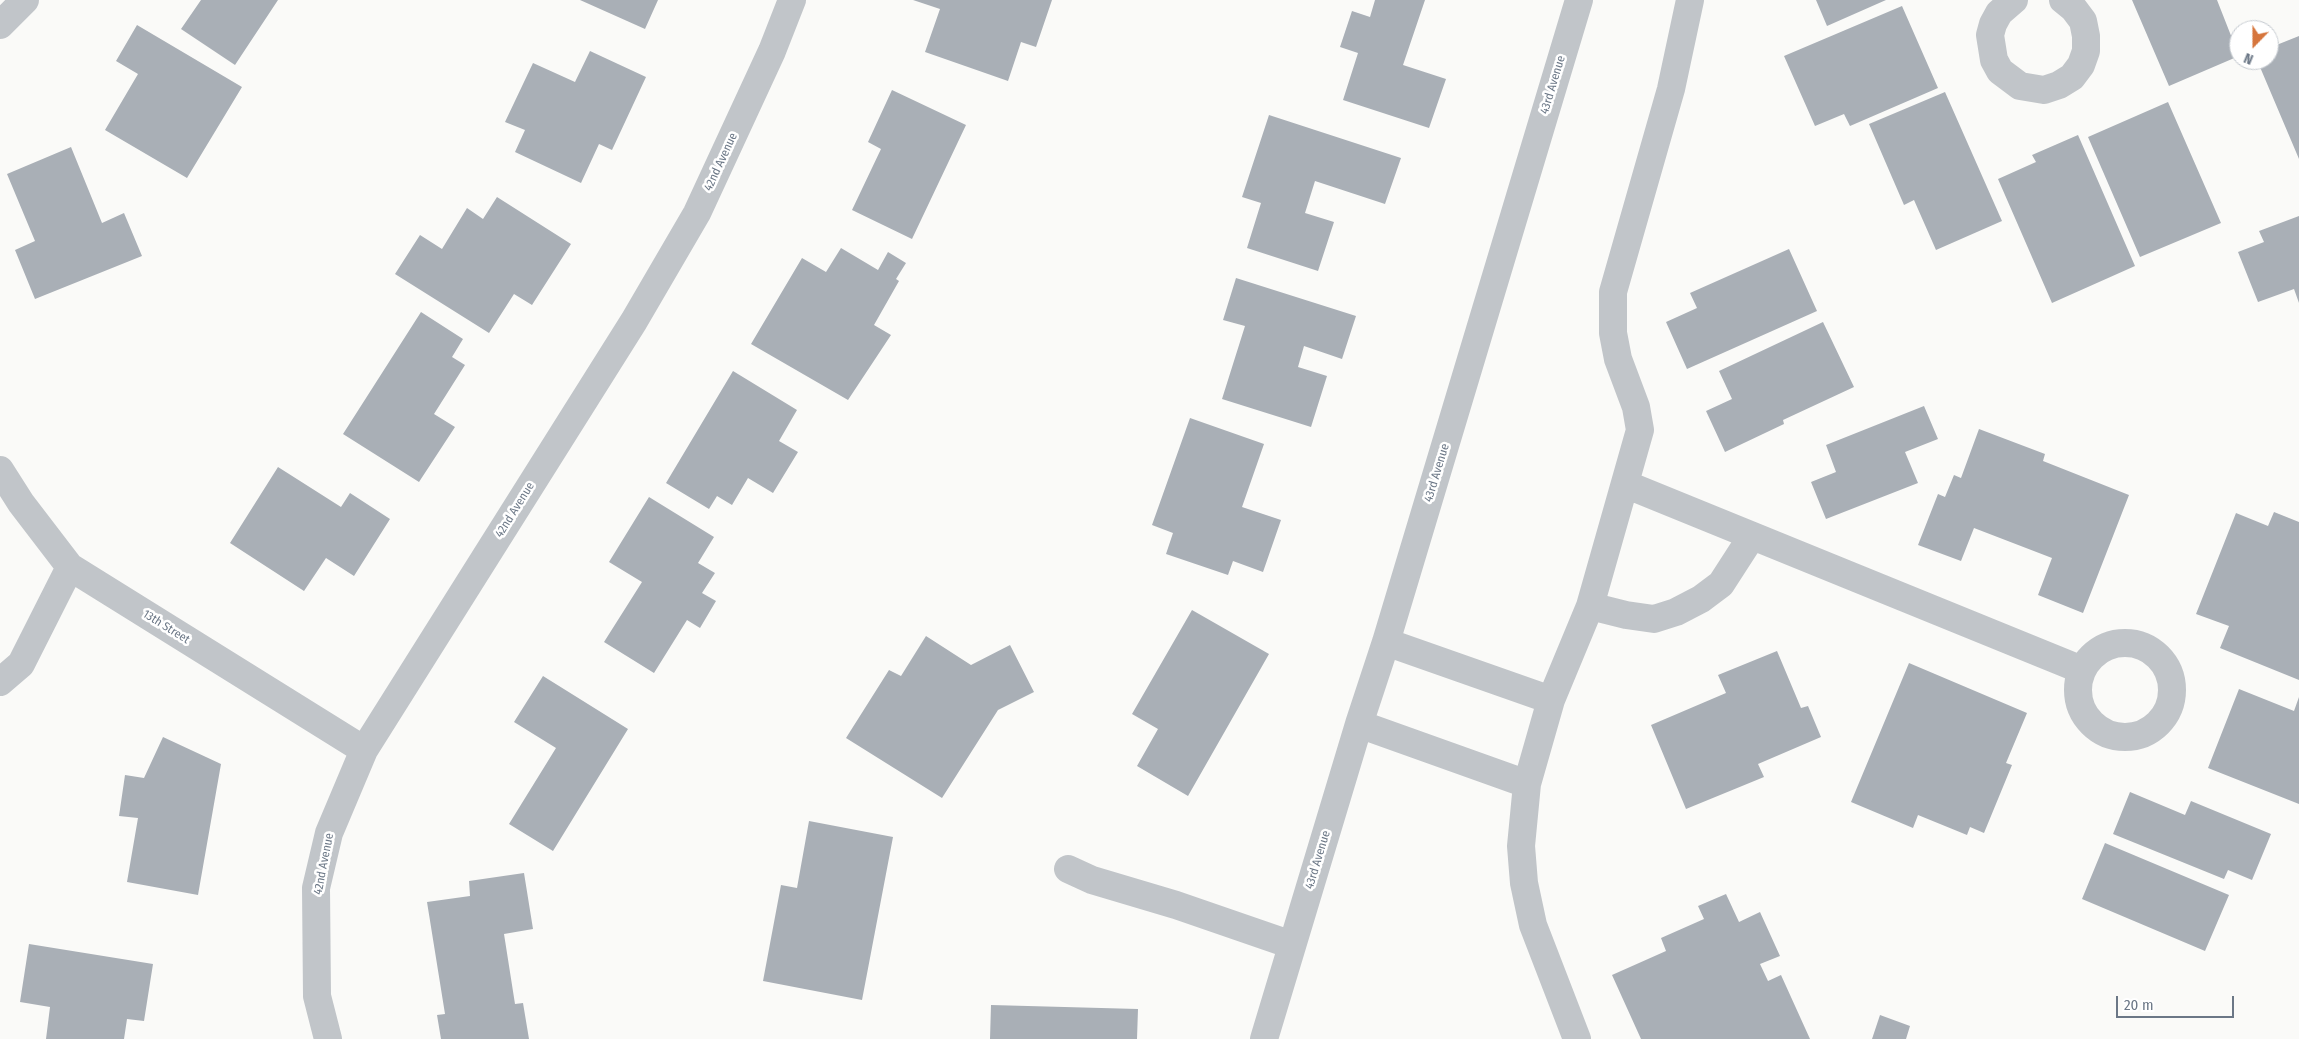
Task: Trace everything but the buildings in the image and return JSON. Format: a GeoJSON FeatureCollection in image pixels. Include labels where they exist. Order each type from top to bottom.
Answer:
{"type":"FeatureCollection","features":[{"type":"Feature","properties":{"kind":"street"},"geometry":{"type":"LineString","coordinates":[[0,25],[25,0]]}},
{"type":"Feature","properties":{"kind":"street","name":"42nd Avenue"},"geometry":{"type":"LineString","coordinates":[[328,1039],[318,996],[316,888],[329,833],[364,750],[629,330],[697,213],[772,51],[792,0]]}},
{"type":"Feature","properties":{"kind":"street","name":"43rd Avenue"},"geometry":{"type":"LineString","coordinates":[[1264,1039],[1359,724],[1386,642],[1579,0]]}},
{"type":"Feature","properties":{"kind":"street"},"geometry":{"type":"LineString","coordinates":[[1577,1039],[1533,925],[1524,883],[1522,846],[1527,784],[1551,700],[1590,606],[1640,430],[1636,407],[1618,359],[1613,333],[1613,292],[1671,89],[1690,0]]}},
{"type":"Feature","properties":{"kind":"street"},"geometry":{"type":"LineString","coordinates":[[2014,0],[1999,13],[1993,24],[1990,36],[1994,60],[2000,71],[2020,86],[2044,90],[2059,85],[2072,77],[2081,65],[2086,51],[2083,21],[2074,9],[2063,0]]}},
{"type":"Feature","properties":{"kind":"street","name":"13th Street"},"geometry":{"type":"LineString","coordinates":[[0,470],[21,503],[70,567],[364,750]]}},
{"type":"Feature","properties":{"kind":"street"},"geometry":{"type":"LineString","coordinates":[[1625,484],[2082,670]]}},
{"type":"Feature","properties":{"kind":"street"},"geometry":{"type":"LineString","coordinates":[[1590,606],[1626,615],[1654,619],[1676,612],[1701,599],[1721,584],[1752,536]]}},
{"type":"Feature","properties":{"kind":"street"},"geometry":{"type":"LineString","coordinates":[[0,682],[21,664],[70,567]]}},
{"type":"Feature","properties":{"kind":"street"},"geometry":{"type":"LineString","coordinates":[[1386,642],[1551,700]]}},
{"type":"Feature","properties":{"kind":"street"},"geometry":{"type":"LineString","coordinates":[[1359,724],[1527,784]]}},
{"type":"Feature","properties":{"kind":"street"},"geometry":{"type":"LineString","coordinates":[[1068,869],[1092,880],[1176,905],[1292,944]]}}]}
